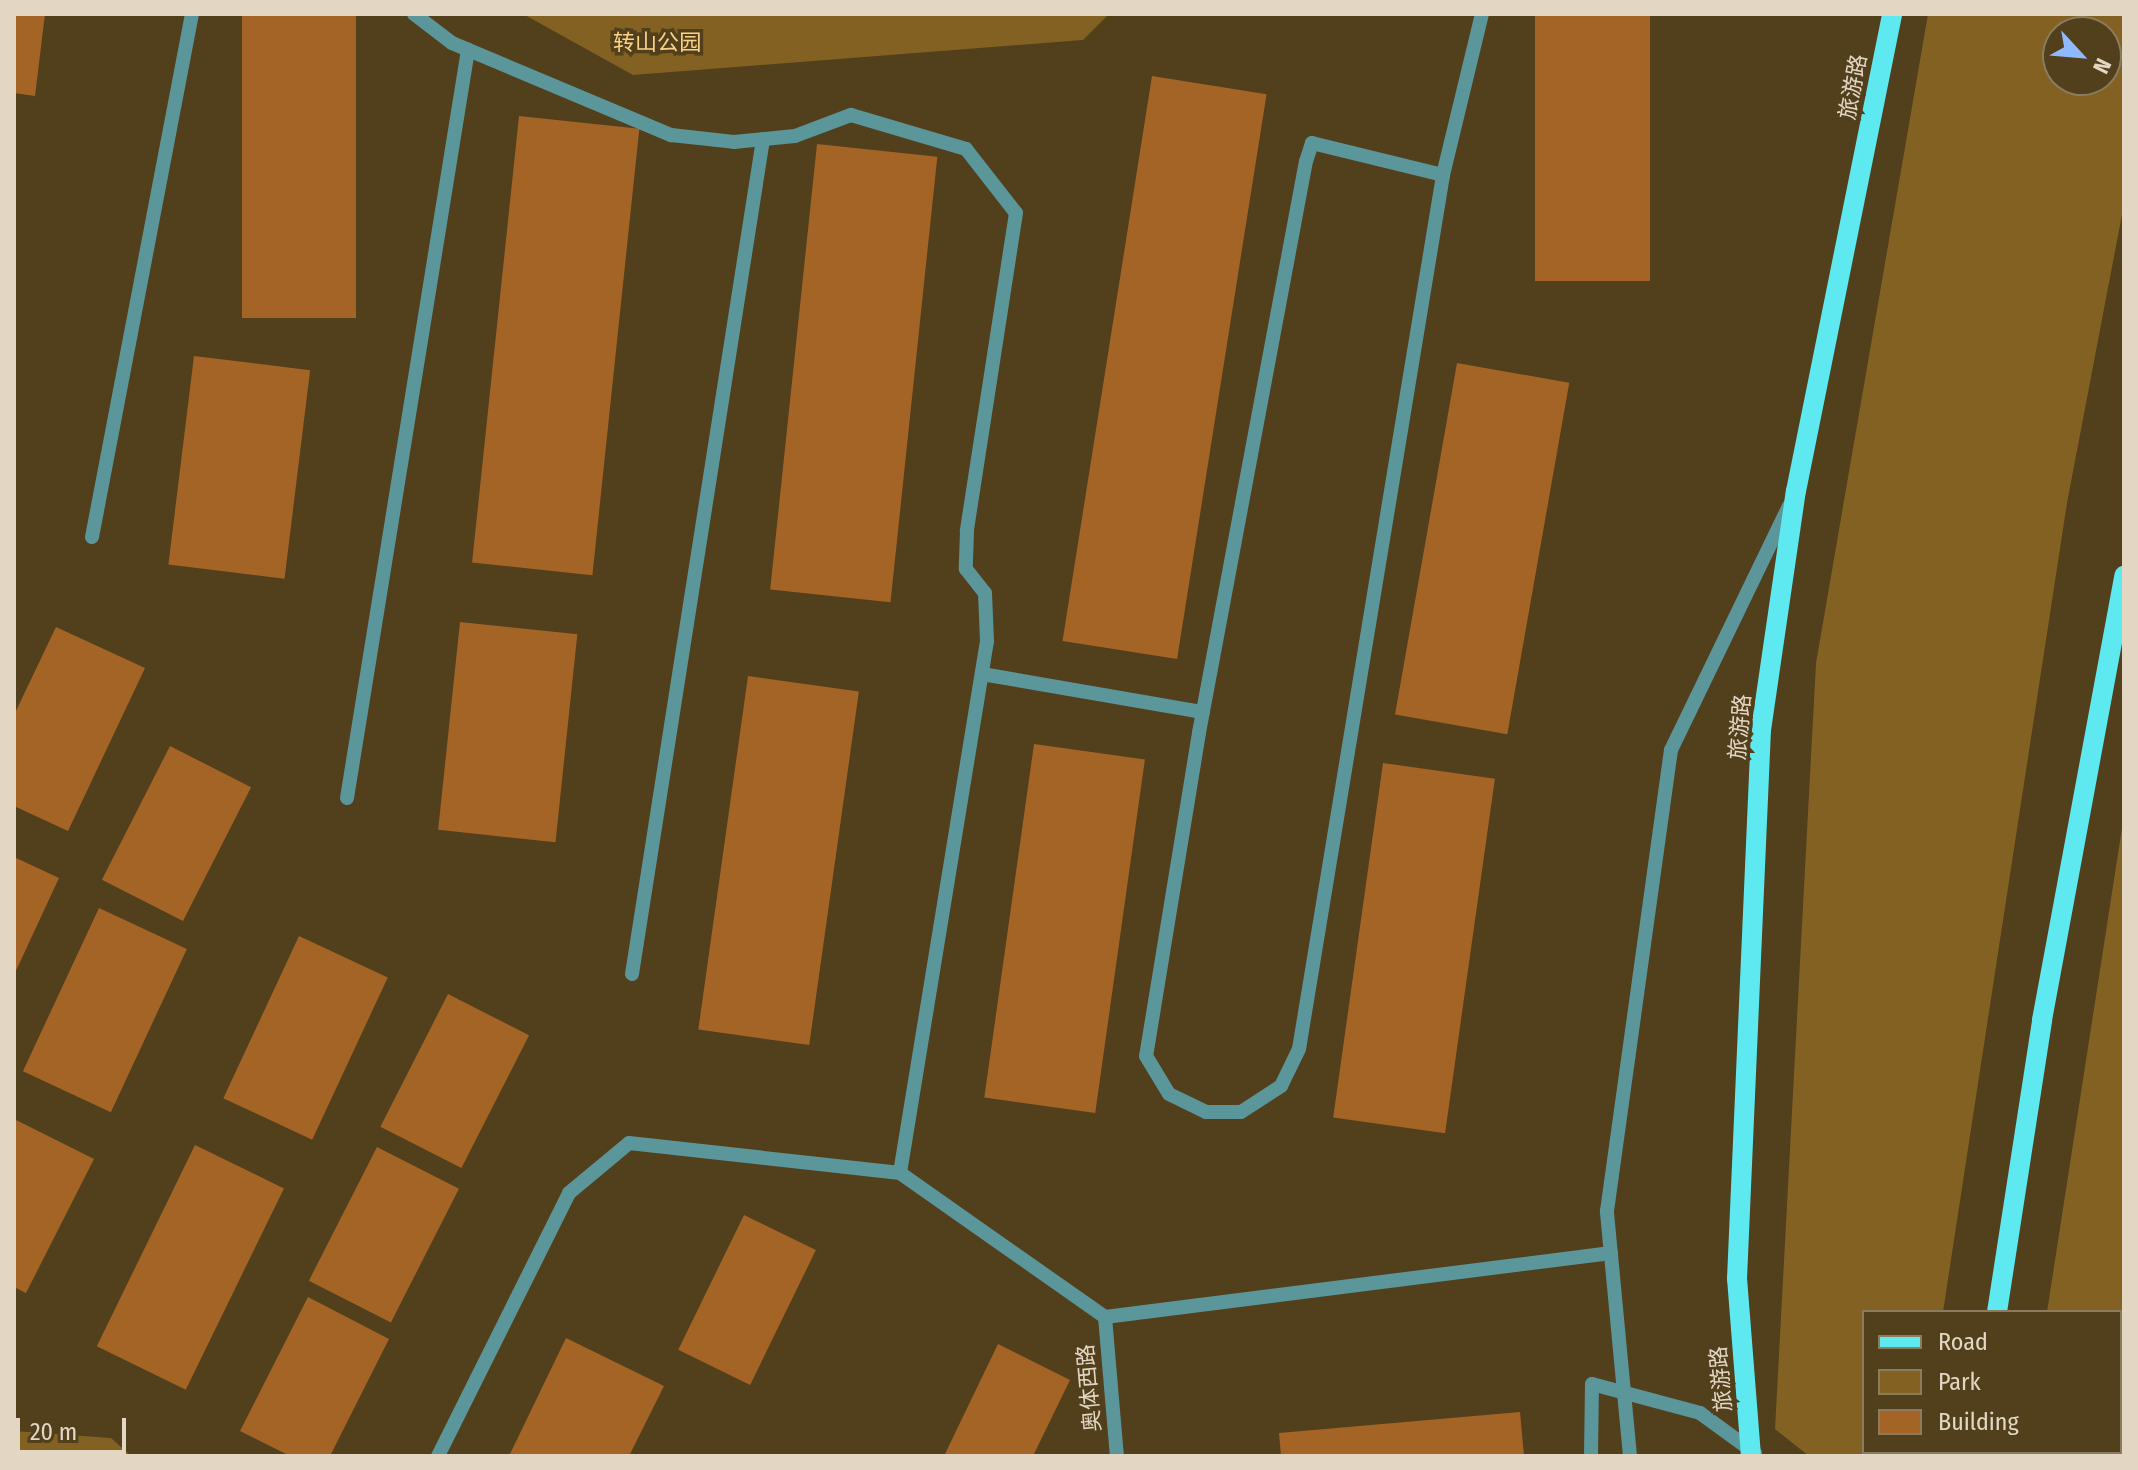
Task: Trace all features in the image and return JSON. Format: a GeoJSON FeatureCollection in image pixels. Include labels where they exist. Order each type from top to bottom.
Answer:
{"type":"FeatureCollection","features":[{"type":"Feature","properties":{"kind":"main road","name":"旅游路"},"geometry":{"type":"LineString","coordinates":[[1751,1456],[1737,1279],[1761,730],[1796,491],[1892,14]]}},
{"type":"Feature","properties":{"kind":"main road"},"geometry":{"type":"LineString","coordinates":[[1997,1310],[2042,1020],[2124,576]]}},
{"type":"Feature","properties":{"kind":"street"},"geometry":{"type":"LineString","coordinates":[[92,537],[192,14]]}},
{"type":"Feature","properties":{"kind":"street"},"geometry":{"type":"LineString","coordinates":[[414,14],[468,50],[671,135],[763,139],[795,136],[851,115],[966,149],[1016,213],[967,531],[966,569],[985,593],[982,674],[900,1173]]}},
{"type":"Feature","properties":{"kind":"street"},"geometry":{"type":"LineString","coordinates":[[1443,175],[1312,143],[1203,712],[1146,1056],[1169,1094],[1206,1112],[1241,1112],[1281,1086],[1299,1049],[1443,175],[1482,14]]}},
{"type":"Feature","properties":{"kind":"street"},"geometry":{"type":"LineString","coordinates":[[347,798],[468,50]]}},
{"type":"Feature","properties":{"kind":"street"},"geometry":{"type":"LineString","coordinates":[[632,974],[763,139]]}},
{"type":"Feature","properties":{"kind":"street"},"geometry":{"type":"LineString","coordinates":[[1630,1456],[1607,1211],[1671,750],[1796,491]]}},
{"type":"Feature","properties":{"kind":"street"},"geometry":{"type":"LineString","coordinates":[[982,674],[1203,712]]}},
{"type":"Feature","properties":{"kind":"street"},"geometry":{"type":"LineString","coordinates":[[438,1456],[569,1193],[629,1143],[900,1173],[1105,1317],[1611,1253]]}},
{"type":"Feature","properties":{"kind":"street","name":"奥体西路"},"geometry":{"type":"LineString","coordinates":[[1105,1317],[1117,1456]]}},
{"type":"Feature","properties":{"kind":"street"},"geometry":{"type":"LineString","coordinates":[[1591,1456],[1592,1384],[1700,1413],[1758,1456]]}},
{"type":"Feature","properties":{"kind":"green space","name":"转山公园"},"geometry":{"type":"Polygon","coordinates":[[[523,14],[1109,14],[1083,40],[633,75],[523,14]]]}},
{"type":"Feature","properties":{"kind":"green space"},"geometry":{"type":"Polygon","coordinates":[[[1928,14],[2124,14],[2124,204],[2067,503],[1943,1310],[1862,1310],[1862,1454],[1922,1456],[1809,1456],[1775,1429],[1816,663],[1928,14]]]}},
{"type":"Feature","properties":{"kind":"green space"},"geometry":{"type":"Polygon","coordinates":[[[2124,815],[2124,1456],[2025,1456],[2122,1454],[2122,1310],[2047,1310],[2124,815]]]}},
{"type":"Feature","properties":{"kind":"green space"},"geometry":{"type":"Polygon","coordinates":[[[14,1431],[111,1438],[131,1456],[14,1456],[14,1431]]]}},
{"type":"Feature","properties":{"kind":"building"},"geometry":{"type":"Polygon","coordinates":[[[14,14],[45,14],[35,96],[14,93],[14,14]]]}},
{"type":"Feature","properties":{"kind":"building"},"geometry":{"type":"Polygon","coordinates":[[[242,14],[356,14],[356,318],[242,318],[242,14]]]}},
{"type":"Feature","properties":{"kind":"building"},"geometry":{"type":"Polygon","coordinates":[[[1535,14],[1650,14],[1650,281],[1535,281],[1535,14]]]}},
{"type":"Feature","properties":{"kind":"building"},"geometry":{"type":"Polygon","coordinates":[[[1152,76],[1267,94],[1177,659],[1063,641],[1152,76]]]}},
{"type":"Feature","properties":{"kind":"building"},"geometry":{"type":"Polygon","coordinates":[[[519,116],[639,129],[592,575],[472,563],[519,116]]]}},
{"type":"Feature","properties":{"kind":"building"},"geometry":{"type":"Polygon","coordinates":[[[817,144],[937,157],[891,602],[770,590],[817,144]]]}},
{"type":"Feature","properties":{"kind":"building"},"geometry":{"type":"Polygon","coordinates":[[[194,356],[310,370],[285,579],[168,564],[194,356]]]}},
{"type":"Feature","properties":{"kind":"building"},"geometry":{"type":"Polygon","coordinates":[[[1457,363],[1569,383],[1507,734],[1395,715],[1457,363]]]}},
{"type":"Feature","properties":{"kind":"building"},"geometry":{"type":"Polygon","coordinates":[[[460,622],[577,634],[556,842],[438,830],[460,622]]]}},
{"type":"Feature","properties":{"kind":"building"},"geometry":{"type":"Polygon","coordinates":[[[56,627],[145,668],[68,831],[14,806],[14,715],[56,627]]]}},
{"type":"Feature","properties":{"kind":"building"},"geometry":{"type":"Polygon","coordinates":[[[748,676],[859,692],[809,1045],[698,1030],[748,676]]]}},
{"type":"Feature","properties":{"kind":"building"},"geometry":{"type":"Polygon","coordinates":[[[1034,744],[1145,760],[1095,1113],[984,1098],[1034,744]]]}},
{"type":"Feature","properties":{"kind":"building"},"geometry":{"type":"Polygon","coordinates":[[[170,746],[251,787],[183,921],[102,880],[170,746]]]}},
{"type":"Feature","properties":{"kind":"building"},"geometry":{"type":"Polygon","coordinates":[[[1383,763],[1495,779],[1445,1133],[1333,1118],[1383,763]]]}},
{"type":"Feature","properties":{"kind":"building"},"geometry":{"type":"Polygon","coordinates":[[[14,857],[59,878],[14,975],[14,857]]]}},
{"type":"Feature","properties":{"kind":"building"},"geometry":{"type":"Polygon","coordinates":[[[99,908],[187,949],[111,1112],[23,1071],[99,908]]]}},
{"type":"Feature","properties":{"kind":"building"},"geometry":{"type":"Polygon","coordinates":[[[299,936],[388,977],[312,1140],[223,1098],[299,936]]]}},
{"type":"Feature","properties":{"kind":"building"},"geometry":{"type":"Polygon","coordinates":[[[448,994],[529,1035],[461,1168],[380,1127],[448,994]]]}},
{"type":"Feature","properties":{"kind":"building"},"geometry":{"type":"Polygon","coordinates":[[[14,1119],[94,1159],[26,1293],[14,1287],[14,1119]]]}},
{"type":"Feature","properties":{"kind":"building"},"geometry":{"type":"Polygon","coordinates":[[[195,1145],[284,1188],[186,1390],[97,1346],[195,1145]]]}},
{"type":"Feature","properties":{"kind":"building"},"geometry":{"type":"Polygon","coordinates":[[[377,1147],[459,1189],[391,1322],[309,1281],[377,1147]]]}},
{"type":"Feature","properties":{"kind":"building"},"geometry":{"type":"Polygon","coordinates":[[[744,1215],[816,1250],[750,1385],[678,1350],[744,1215]]]}},
{"type":"Feature","properties":{"kind":"building"},"geometry":{"type":"Polygon","coordinates":[[[308,1297],[389,1339],[330,1456],[290,1456],[240,1431],[308,1297]]]}},
{"type":"Feature","properties":{"kind":"building"},"geometry":{"type":"Polygon","coordinates":[[[566,1338],[664,1386],[629,1456],[509,1456],[566,1338]]]}},
{"type":"Feature","properties":{"kind":"building"},"geometry":{"type":"Polygon","coordinates":[[[998,1344],[1070,1380],[1033,1456],[944,1456],[998,1344]]]}},
{"type":"Feature","properties":{"kind":"building"},"geometry":{"type":"Polygon","coordinates":[[[1520,1412],[1524,1456],[1281,1456],[1279,1433],[1520,1412]]]}}]}
